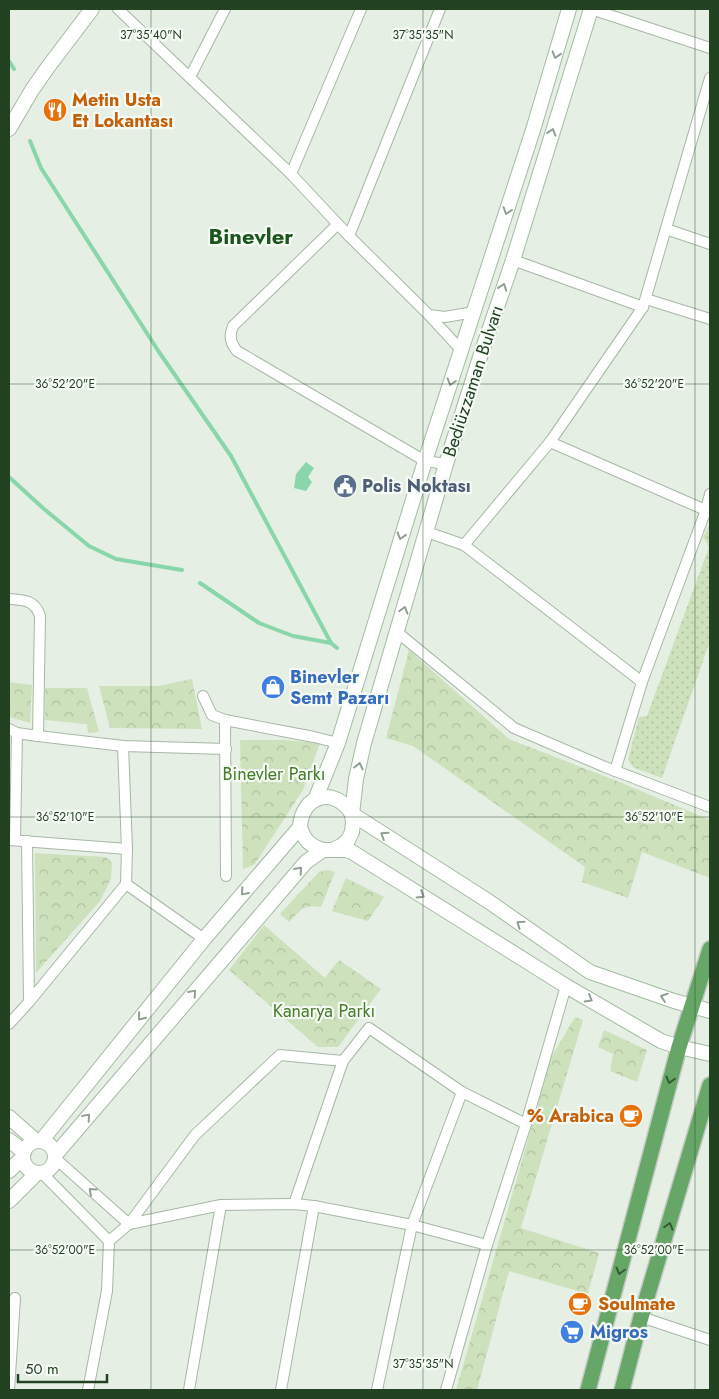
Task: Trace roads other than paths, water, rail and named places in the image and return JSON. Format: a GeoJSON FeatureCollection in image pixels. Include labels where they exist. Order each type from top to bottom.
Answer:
{"type":"FeatureCollection","features":[{"type":"Feature","properties":{"kind":"main road"},"geometry":{"type":"LineString","coordinates":[[588,1390],[679,1047],[710,949]]}},
{"type":"Feature","properties":{"kind":"main road"},"geometry":{"type":"LineString","coordinates":[[622,1390],[641,1317],[710,1085]]}},
{"type":"Feature","properties":{"kind":"street"},"geometry":{"type":"LineString","coordinates":[[9,129],[38,82],[92,9]]}},
{"type":"Feature","properties":{"kind":"street"},"geometry":{"type":"LineString","coordinates":[[118,9],[291,174],[461,350]]}},
{"type":"Feature","properties":{"kind":"street"},"geometry":{"type":"LineString","coordinates":[[190,77],[226,9]]}},
{"type":"Feature","properties":{"kind":"street"},"geometry":{"type":"LineString","coordinates":[[291,174],[361,9]]}},
{"type":"Feature","properties":{"kind":"street"},"geometry":{"type":"LineString","coordinates":[[349,236],[440,9]]}},
{"type":"Feature","properties":{"kind":"street","name":"Bediüzzaman Bulvarı"},"geometry":{"type":"LineString","coordinates":[[315,800],[338,743],[425,461],[534,130],[569,9]]}},
{"type":"Feature","properties":{"kind":"street"},"geometry":{"type":"LineString","coordinates":[[591,9],[710,48]]}},
{"type":"Feature","properties":{"kind":"street","name":"Bediüzzaman Bulvarı"},"geometry":{"type":"LineString","coordinates":[[352,814],[356,779],[364,743],[446,464],[591,9]]}},
{"type":"Feature","properties":{"kind":"street"},"geometry":{"type":"LineString","coordinates":[[464,545],[550,442],[644,303],[710,78]]}},
{"type":"Feature","properties":{"kind":"street"},"geometry":{"type":"LineString","coordinates":[[338,224],[233,326],[230,333],[232,344],[237,351],[425,461],[446,464]]}},
{"type":"Feature","properties":{"kind":"street"},"geometry":{"type":"LineString","coordinates":[[666,229],[710,244]]}},
{"type":"Feature","properties":{"kind":"street"},"geometry":{"type":"LineString","coordinates":[[512,260],[644,303],[710,319]]}},
{"type":"Feature","properties":{"kind":"street"},"geometry":{"type":"LineString","coordinates":[[429,315],[445,317],[474,312]]}},
{"type":"Feature","properties":{"kind":"street"},"geometry":{"type":"LineString","coordinates":[[550,442],[708,511]]}},
{"type":"Feature","properties":{"kind":"street"},"geometry":{"type":"LineString","coordinates":[[614,771],[642,682],[708,511],[710,494]]}},
{"type":"Feature","properties":{"kind":"street"},"geometry":{"type":"LineString","coordinates":[[426,532],[464,545],[642,682]]}},
{"type":"Feature","properties":{"kind":"street"},"geometry":{"type":"LineString","coordinates":[[9,599],[32,603],[40,616],[38,736]]}},
{"type":"Feature","properties":{"kind":"street"},"geometry":{"type":"LineString","coordinates":[[397,632],[514,728],[614,771],[710,807]]}},
{"type":"Feature","properties":{"kind":"street"},"geometry":{"type":"LineString","coordinates":[[204,696],[212,715],[225,720],[338,743]]}},
{"type":"Feature","properties":{"kind":"street"},"geometry":{"type":"LineString","coordinates":[[225,720],[226,876]]}},
{"type":"Feature","properties":{"kind":"street"},"geometry":{"type":"LineString","coordinates":[[127,849],[12,840],[13,731],[38,736],[123,746],[226,749]]}},
{"type":"Feature","properties":{"kind":"street"},"geometry":{"type":"LineString","coordinates":[[9,1024],[126,884],[127,849],[123,746]]}},
{"type":"Feature","properties":{"kind":"street"},"geometry":{"type":"LineString","coordinates":[[9,1201],[40,1173],[51,1168],[56,1156],[306,862],[328,850],[341,846],[348,840],[354,823],[352,814],[340,800],[323,797],[308,804],[303,811],[301,819],[300,827],[303,835],[307,842],[314,847],[328,850],[346,850],[352,852],[566,986],[661,1041],[710,1054]]}},
{"type":"Feature","properties":{"kind":"street"},"geometry":{"type":"LineString","coordinates":[[352,814],[488,901],[590,972],[710,1012]]}},
{"type":"Feature","properties":{"kind":"street"},"geometry":{"type":"LineString","coordinates":[[9,1171],[31,1143],[39,1140],[204,938],[300,827]]}},
{"type":"Feature","properties":{"kind":"street"},"geometry":{"type":"LineString","coordinates":[[27,841],[29,1002]]}},
{"type":"Feature","properties":{"kind":"street"},"geometry":{"type":"LineString","coordinates":[[126,884],[204,938]]}},
{"type":"Feature","properties":{"kind":"street"},"geometry":{"type":"LineString","coordinates":[[446,1390],[566,986]]}},
{"type":"Feature","properties":{"kind":"street"},"geometry":{"type":"LineString","coordinates":[[294,1204],[343,1061],[369,1028],[462,1092],[526,1124]]}},
{"type":"Feature","properties":{"kind":"street"},"geometry":{"type":"LineString","coordinates":[[88,1390],[107,1291],[110,1241],[129,1224],[196,1135],[280,1055],[343,1061]]}},
{"type":"Feature","properties":{"kind":"street"},"geometry":{"type":"LineString","coordinates":[[377,1390],[412,1225],[462,1092]]}},
{"type":"Feature","properties":{"kind":"street"},"geometry":{"type":"LineString","coordinates":[[9,1117],[39,1140],[51,1145],[56,1156],[129,1224]]}},
{"type":"Feature","properties":{"kind":"street"},"geometry":{"type":"LineString","coordinates":[[9,1140],[24,1154],[24,1163],[27,1168],[40,1173],[110,1241]]}},
{"type":"Feature","properties":{"kind":"street"},"geometry":{"type":"LineString","coordinates":[[129,1224],[221,1205],[294,1204],[314,1206],[412,1225],[488,1245]]}},
{"type":"Feature","properties":{"kind":"street"},"geometry":{"type":"LineString","coordinates":[[189,1390],[221,1205]]}},
{"type":"Feature","properties":{"kind":"street"},"geometry":{"type":"LineString","coordinates":[[281,1390],[314,1206]]}},
{"type":"Feature","properties":{"kind":"street"},"geometry":{"type":"LineString","coordinates":[[10,1390],[16,1298]]}},
{"type":"Feature","properties":{"kind":"street"},"geometry":{"type":"LineString","coordinates":[[641,1317],[710,1340]]}},
{"type":"Feature","properties":{"kind":"waterway"},"geometry":{"type":"LineString","coordinates":[[9,61],[14,69]]}},
{"type":"Feature","properties":{"kind":"waterway"},"geometry":{"type":"LineString","coordinates":[[30,141],[41,168],[159,352],[231,456],[331,643],[337,648]]}},
{"type":"Feature","properties":{"kind":"waterway"},"geometry":{"type":"LineString","coordinates":[[9,477],[89,546],[116,559],[182,570]]}},
{"type":"Feature","properties":{"kind":"waterway"},"geometry":{"type":"LineString","coordinates":[[200,583],[259,623],[293,636],[331,643]]}},
{"type":"Feature","properties":{"kind":"place","name":"Metin Usta Et Lokantası"},"geometry":{"type":"Point","coordinates":[55,110]}},
{"type":"Feature","properties":{"kind":"place","name":"Polis Noktası"},"geometry":{"type":"Point","coordinates":[345,486]}},
{"type":"Feature","properties":{"kind":"place","name":"Binevler Semt Pazarı"},"geometry":{"type":"Point","coordinates":[273,687]}},
{"type":"Feature","properties":{"kind":"place","name":"% Arabica"},"geometry":{"type":"Point","coordinates":[631,1116]}},
{"type":"Feature","properties":{"kind":"place","name":"Soulmate"},"geometry":{"type":"Point","coordinates":[580,1304]}},
{"type":"Feature","properties":{"kind":"place","name":"Migros"},"geometry":{"type":"Point","coordinates":[572,1332]}},
{"type":"Feature","properties":{"kind":"district","name":"Binevler"},"geometry":{"type":"Point","coordinates":[251,236]}},
{"type":"Feature","properties":{"kind":"park label","name":"Binevler Parkı"},"geometry":{"type":"Point","coordinates":[274,774]}},
{"type":"Feature","properties":{"kind":"park label","name":"Kanarya Parkı"},"geometry":{"type":"Point","coordinates":[324,1011]}}]}
